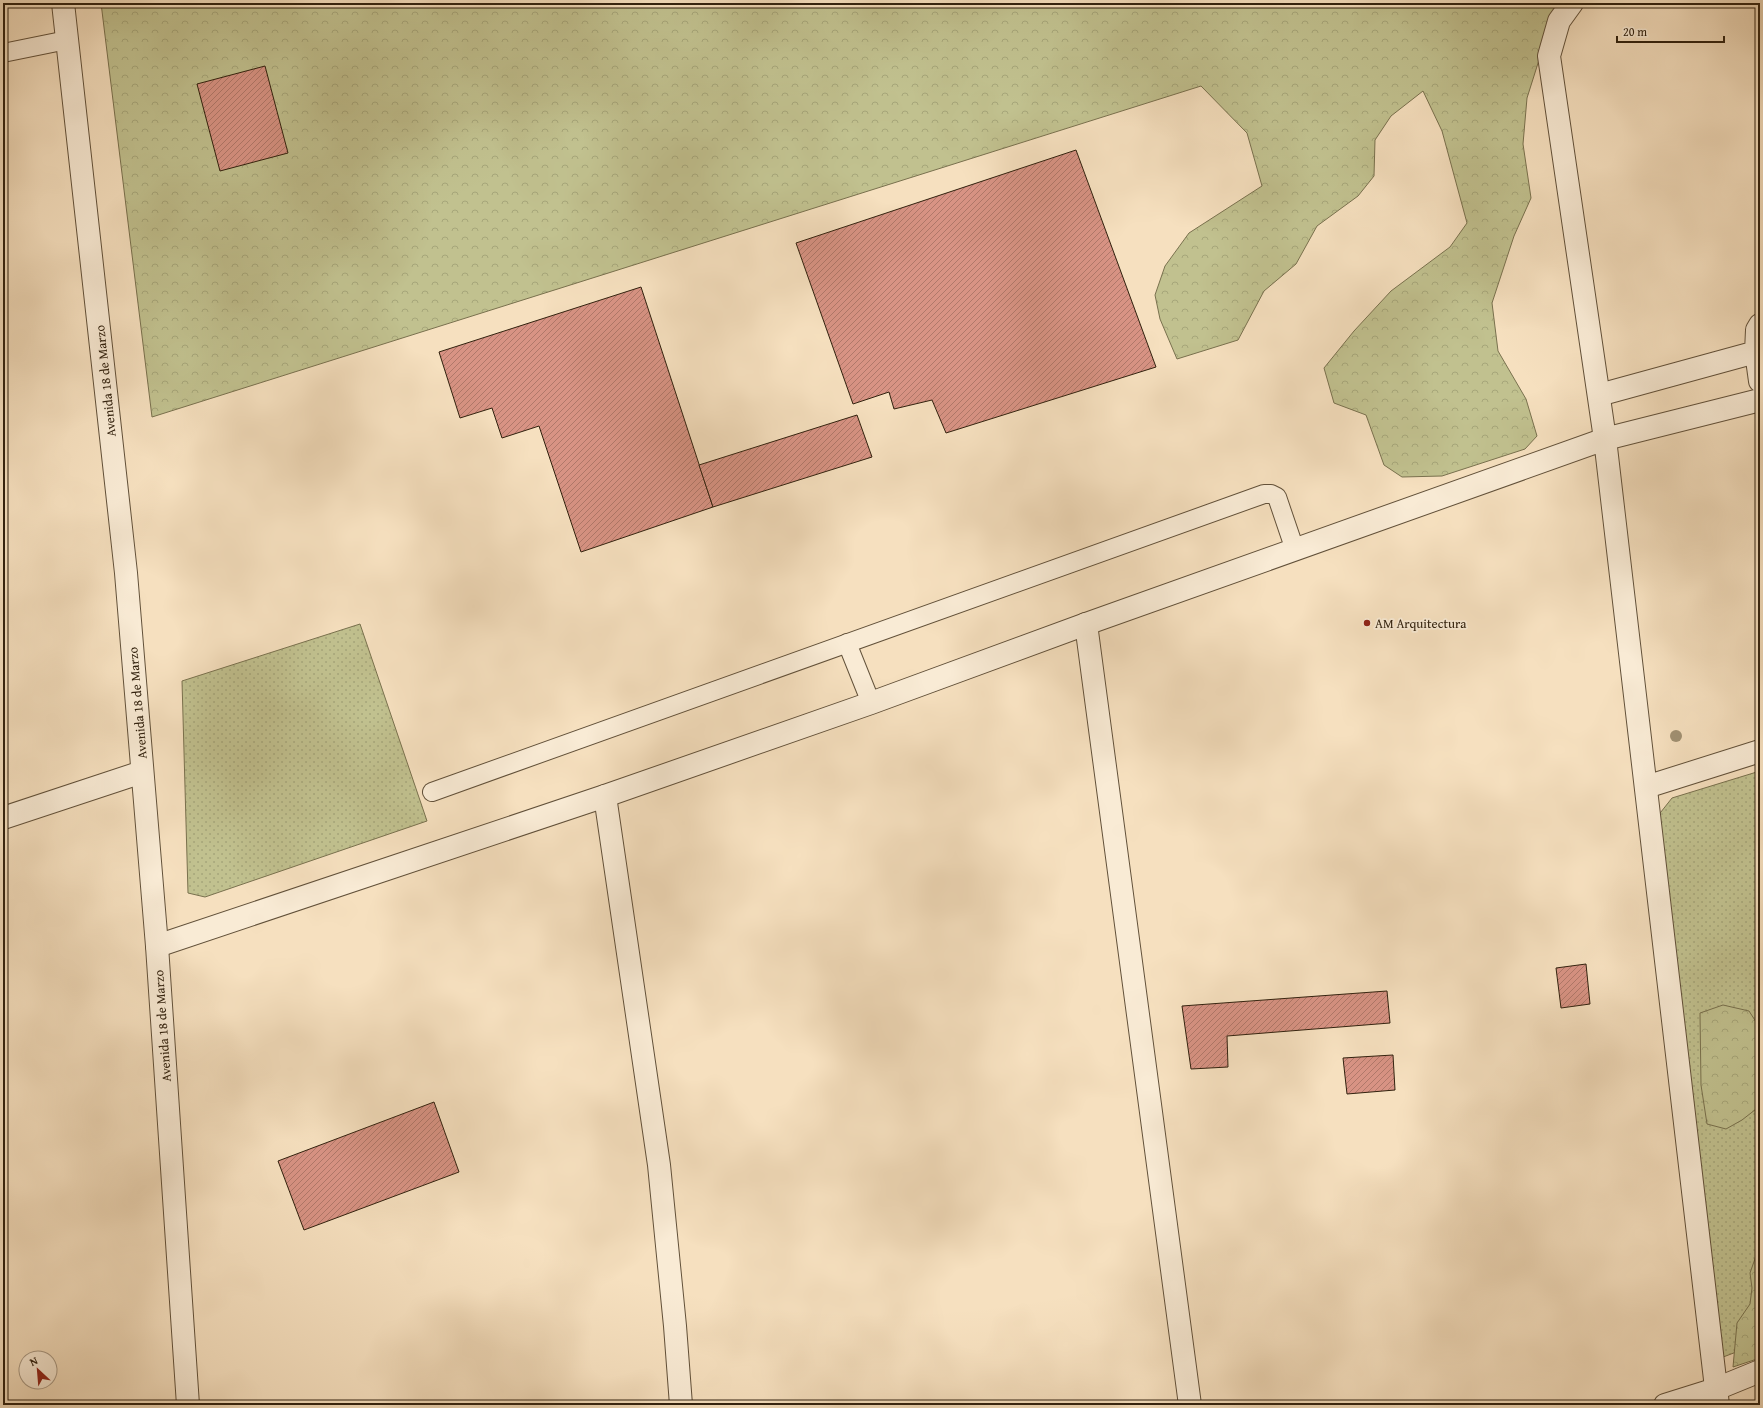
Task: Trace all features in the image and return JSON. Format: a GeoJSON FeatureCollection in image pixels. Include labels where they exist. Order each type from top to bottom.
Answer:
{"type":"FeatureCollection","features":[{"type":"Feature","properties":{"kind":"street","name":"Avenida 18 de Marzo"},"geometry":{"type":"LineString","coordinates":[[63,3],[126,573],[157,946],[188,1405]]}},
{"type":"Feature","properties":{"kind":"street"},"geometry":{"type":"LineString","coordinates":[[1572,3],[1559,20],[1549,56],[1605,439],[1717,1397]]}},
{"type":"Feature","properties":{"kind":"street"},"geometry":{"type":"LineString","coordinates":[[1760,325],[1757,330],[1756,352],[1760,380]]}},
{"type":"Feature","properties":{"kind":"street"},"geometry":{"type":"LineString","coordinates":[[1599,395],[1756,352]]}},
{"type":"Feature","properties":{"kind":"street"},"geometry":{"type":"LineString","coordinates":[[157,946],[605,796],[871,703],[1086,624],[1605,439],[1760,400]]}},
{"type":"Feature","properties":{"kind":"street"},"geometry":{"type":"LineString","coordinates":[[1086,624],[1190,1405]]}},
{"type":"Feature","properties":{"kind":"street"},"geometry":{"type":"LineString","coordinates":[[1646,787],[1760,751]]}},
{"type":"Feature","properties":{"kind":"street"},"geometry":{"type":"LineString","coordinates":[[3,818],[142,772]]}},
{"type":"Feature","properties":{"kind":"street"},"geometry":{"type":"LineString","coordinates":[[605,796],[659,1165],[675,1326],[681,1405]]}},
{"type":"Feature","properties":{"kind":"street"},"geometry":{"type":"LineString","coordinates":[[1665,1405],[1717,1397],[1760,1371]]}},
{"type":"Feature","properties":{"kind":"lane"},"geometry":{"type":"LineString","coordinates":[[3,53],[67,40]]}},
{"type":"Feature","properties":{"kind":"lane"},"geometry":{"type":"LineString","coordinates":[[432,792],[1264,494],[1271,494],[1277,497],[1295,550]]}},
{"type":"Feature","properties":{"kind":"lane"},"geometry":{"type":"LineString","coordinates":[[847,643],[871,703]]}},
{"type":"Feature","properties":{"kind":"green space"},"geometry":{"type":"Polygon","coordinates":[[[101,3],[1565,3],[1551,22],[1527,98],[1523,144],[1531,198],[1514,236],[1492,303],[1498,351],[1526,399],[1537,436],[1525,449],[1442,476],[1402,477],[1384,465],[1366,415],[1334,403],[1324,368],[1354,331],[1391,291],[1450,247],[1467,223],[1442,131],[1423,91],[1391,116],[1375,140],[1374,176],[1358,196],[1317,226],[1296,264],[1264,291],[1238,340],[1177,359],[1160,319],[1155,295],[1165,266],[1189,233],[1262,186],[1247,133],[1201,86],[152,417],[101,3]]]}},
{"type":"Feature","properties":{"kind":"green space"},"geometry":{"type":"Polygon","coordinates":[[[360,624],[427,821],[205,897],[188,893],[182,681],[360,624]]]}},
{"type":"Feature","properties":{"kind":"green space"},"geometry":{"type":"Polygon","coordinates":[[[1760,771],[1760,1343],[1710,1362],[1653,822],[1672,798],[1760,771]]]}},
{"type":"Feature","properties":{"kind":"green space"},"geometry":{"type":"Polygon","coordinates":[[[1723,1005],[1749,1011],[1760,1028],[1760,1106],[1742,1120],[1726,1129],[1707,1124],[1701,1085],[1700,1013],[1723,1005]]]}},
{"type":"Feature","properties":{"kind":"green space"},"geometry":{"type":"Polygon","coordinates":[[[1760,1251],[1760,1358],[1733,1367],[1737,1323],[1750,1304],[1752,1288],[1750,1273],[1757,1253],[1760,1251]]]}},
{"type":"Feature","properties":{"kind":"building"},"geometry":{"type":"Polygon","coordinates":[[[265,66],[288,153],[220,171],[197,84],[265,66]]]}},
{"type":"Feature","properties":{"kind":"building"},"geometry":{"type":"Polygon","coordinates":[[[1076,150],[1156,367],[946,433],[932,400],[894,409],[889,392],[853,404],[796,243],[1076,150]]]}},
{"type":"Feature","properties":{"kind":"building"},"geometry":{"type":"Polygon","coordinates":[[[641,287],[713,507],[581,552],[539,426],[502,438],[492,408],[460,418],[439,352],[641,287]]]}},
{"type":"Feature","properties":{"kind":"building"},"geometry":{"type":"Polygon","coordinates":[[[857,415],[872,457],[713,507],[699,465],[857,415]]]}},
{"type":"Feature","properties":{"kind":"building"},"geometry":{"type":"Polygon","coordinates":[[[1586,964],[1590,1004],[1561,1008],[1556,968],[1586,964]]]}},
{"type":"Feature","properties":{"kind":"building"},"geometry":{"type":"Polygon","coordinates":[[[1387,991],[1390,1023],[1227,1036],[1228,1067],[1191,1069],[1182,1006],[1387,991]]]}},
{"type":"Feature","properties":{"kind":"building"},"geometry":{"type":"Polygon","coordinates":[[[1393,1055],[1395,1090],[1347,1094],[1343,1058],[1393,1055]]]}},
{"type":"Feature","properties":{"kind":"building"},"geometry":{"type":"Polygon","coordinates":[[[434,1102],[459,1172],[304,1230],[278,1161],[434,1102]]]}},
{"type":"Feature","properties":{"kind":"building"},"geometry":{"type":"Polygon","coordinates":[[[1760,1164],[1760,1202],[1756,1165],[1760,1164]]]}},
{"type":"Feature","properties":{"kind":"place","name":"AM Arquitectura"},"geometry":{"type":"Point","coordinates":[1367,623]}}]}
